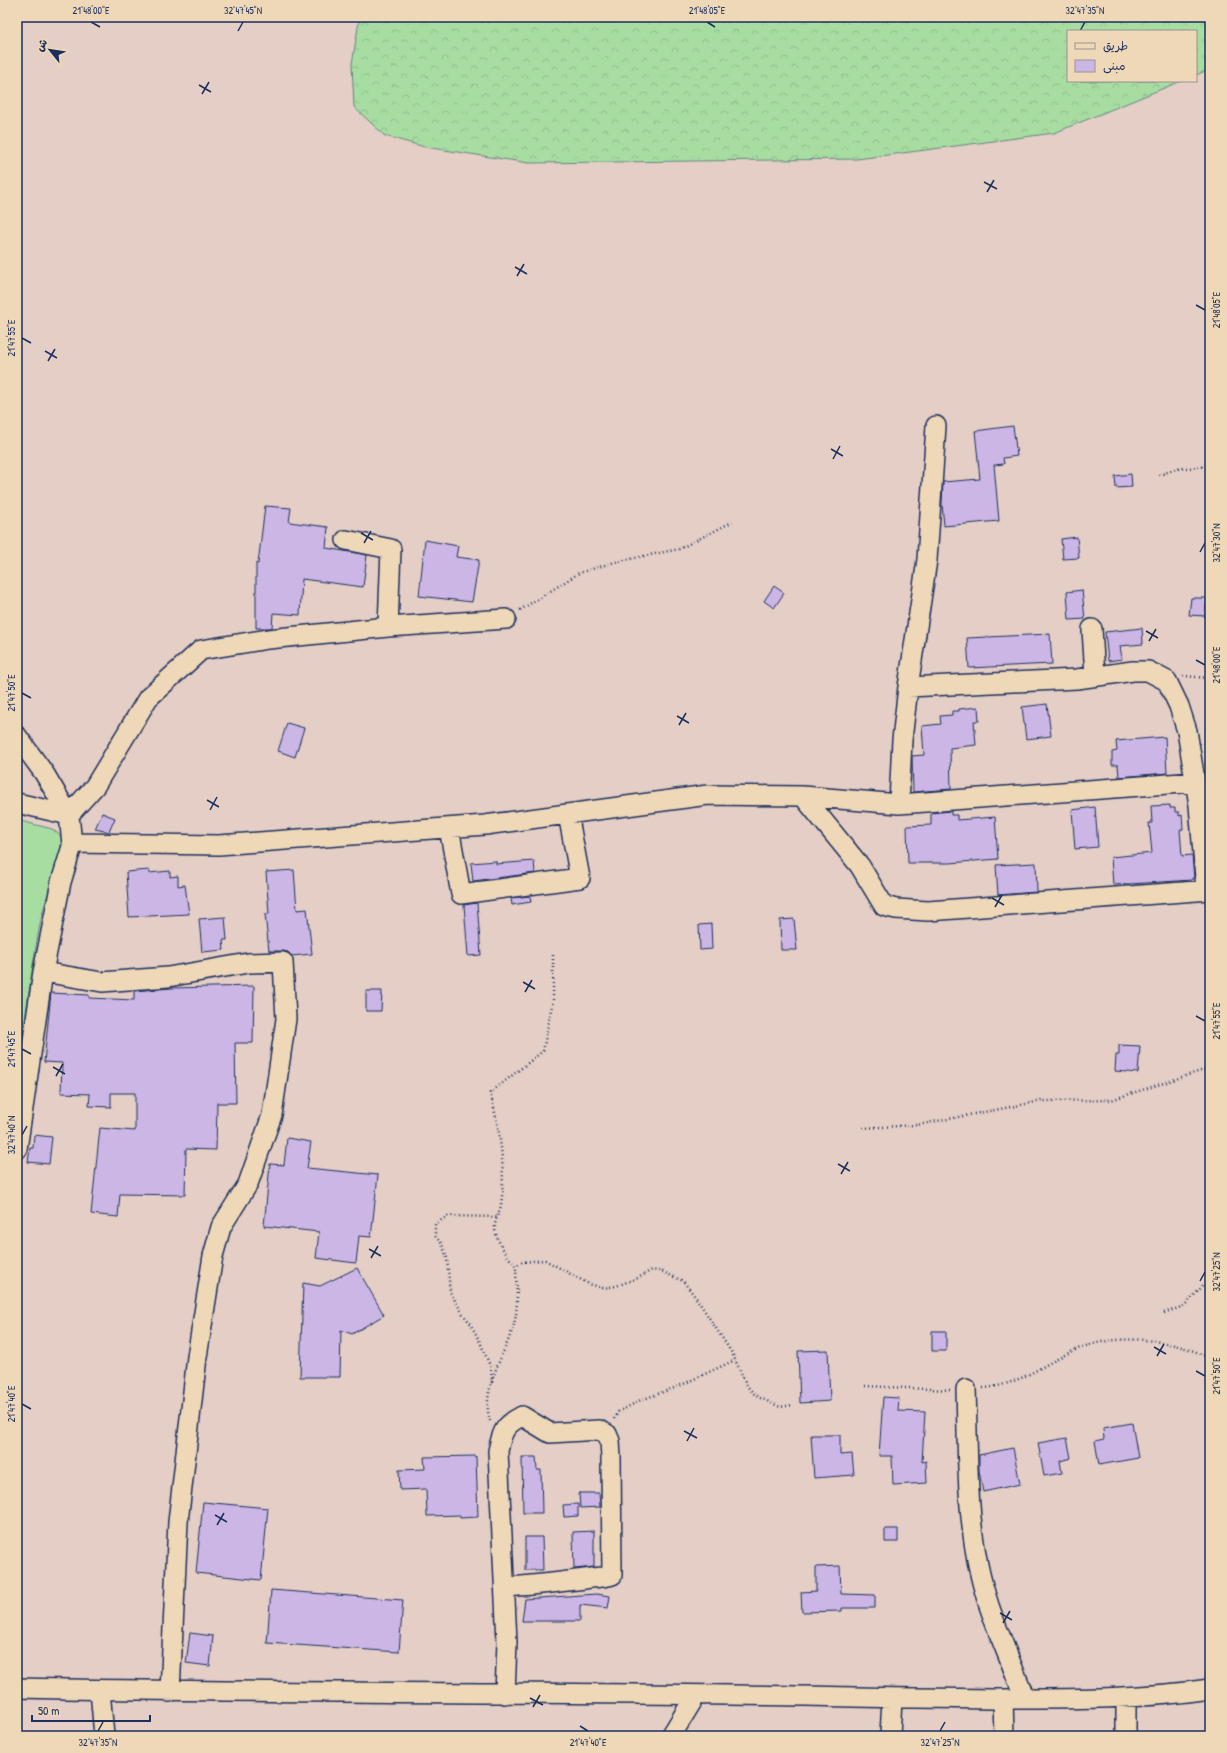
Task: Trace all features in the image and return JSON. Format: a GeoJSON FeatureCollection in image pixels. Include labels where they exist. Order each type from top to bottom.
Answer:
{"type":"FeatureCollection","features":[{"type":"Feature","properties":{"kind":"street"},"geometry":{"type":"LineString","coordinates":[[899,804],[902,740],[908,687],[927,560],[936,426]]}},
{"type":"Feature","properties":{"kind":"street"},"geometry":{"type":"LineString","coordinates":[[346,540],[391,549],[388,627]]}},
{"type":"Feature","properties":{"kind":"street"},"geometry":{"type":"LineString","coordinates":[[69,815],[95,786],[148,698],[201,650],[268,639],[388,627],[506,619]]}},
{"type":"Feature","properties":{"kind":"street"},"geometry":{"type":"LineString","coordinates":[[1092,629],[1095,676]]}},
{"type":"Feature","properties":{"kind":"street"},"geometry":{"type":"LineString","coordinates":[[803,796],[860,866],[884,906],[896,909],[928,911],[1208,890],[1199,805],[1187,731],[1179,706],[1167,681],[1148,671],[1133,671],[1076,679],[908,687]]}},
{"type":"Feature","properties":{"kind":"street"},"geometry":{"type":"LineString","coordinates":[[17,736],[44,773],[69,815],[72,844],[73,843],[61,882],[43,972],[17,1149]]}},
{"type":"Feature","properties":{"kind":"street"},"geometry":{"type":"LineString","coordinates":[[73,843],[219,845],[449,828],[485,825],[708,795],[803,796],[899,804],[1195,782]]}},
{"type":"Feature","properties":{"kind":"street"},"geometry":{"type":"LineString","coordinates":[[17,803],[69,815]]}},
{"type":"Feature","properties":{"kind":"street"},"geometry":{"type":"LineString","coordinates":[[449,828],[461,894],[580,878],[568,814]]}},
{"type":"Feature","properties":{"kind":"street"},"geometry":{"type":"LineString","coordinates":[[43,972],[102,982],[168,977],[248,963],[283,962],[286,1019],[272,1115],[248,1184],[221,1227],[213,1256],[198,1349],[178,1522],[170,1692]]}},
{"type":"Feature","properties":{"kind":"street"},"geometry":{"type":"LineString","coordinates":[[966,1390],[971,1522],[980,1574],[992,1613],[1024,1699]]}},
{"type":"Feature","properties":{"kind":"street"},"geometry":{"type":"LineString","coordinates":[[504,1586],[531,1586],[593,1578],[605,1578],[612,1574],[611,1457],[610,1441],[607,1434],[599,1430],[550,1433],[522,1416],[509,1423],[501,1434],[498,1451],[504,1586],[507,1642],[505,1694]]}},
{"type":"Feature","properties":{"kind":"street"},"geometry":{"type":"LineString","coordinates":[[17,1688],[170,1692],[696,1695],[892,1699],[1126,1698],[1210,1689]]}},
{"type":"Feature","properties":{"kind":"street"},"geometry":{"type":"LineString","coordinates":[[100,1690],[104,1736]]}},
{"type":"Feature","properties":{"kind":"street"},"geometry":{"type":"LineString","coordinates":[[671,1736],[696,1695]]}},
{"type":"Feature","properties":{"kind":"street"},"geometry":{"type":"LineString","coordinates":[[1126,1698],[1126,1736]]}},
{"type":"Feature","properties":{"kind":"street"},"geometry":{"type":"LineString","coordinates":[[890,1736],[892,1699]]}},
{"type":"Feature","properties":{"kind":"street"},"geometry":{"type":"LineString","coordinates":[[1003,1699],[1004,1736]]}},
{"type":"Feature","properties":{"kind":"path"},"geometry":{"type":"LineString","coordinates":[[1159,475],[1176,469],[1210,466]]}},
{"type":"Feature","properties":{"kind":"path"},"geometry":{"type":"LineString","coordinates":[[506,619],[579,573],[616,562],[679,549],[732,522]]}},
{"type":"Feature","properties":{"kind":"path"},"geometry":{"type":"LineString","coordinates":[[1208,555],[1210,542]]}},
{"type":"Feature","properties":{"kind":"path"},"geometry":{"type":"LineString","coordinates":[[501,1434],[490,1420],[488,1406],[492,1383],[515,1323],[516,1266],[509,1258],[500,1242],[494,1226],[501,1206],[503,1165],[496,1115],[490,1093],[543,1051],[553,1000],[553,955]]}},
{"type":"Feature","properties":{"kind":"path"},"geometry":{"type":"LineString","coordinates":[[863,1128],[917,1125],[1041,1101],[1111,1100],[1210,1068]]}},
{"type":"Feature","properties":{"kind":"path"},"geometry":{"type":"LineString","coordinates":[[492,1383],[491,1368],[480,1342],[470,1323],[450,1292],[447,1258],[442,1244],[436,1236],[436,1224],[448,1216],[497,1217]]}},
{"type":"Feature","properties":{"kind":"path"},"geometry":{"type":"LineString","coordinates":[[516,1266],[522,1262],[545,1260],[590,1284],[603,1288],[624,1284],[652,1270],[663,1272],[683,1281],[697,1299],[735,1360],[747,1386],[756,1396],[780,1407],[793,1405]]}},
{"type":"Feature","properties":{"kind":"path"},"geometry":{"type":"LineString","coordinates":[[1164,1314],[1184,1306],[1210,1276]]}},
{"type":"Feature","properties":{"kind":"path"},"geometry":{"type":"LineString","coordinates":[[865,1386],[966,1390],[1004,1386],[1026,1377],[1075,1350],[1094,1343],[1136,1340],[1176,1346],[1198,1352],[1210,1358]]}},
{"type":"Feature","properties":{"kind":"path"},"geometry":{"type":"LineString","coordinates":[[607,1434],[618,1412],[641,1400],[677,1387],[735,1360]]}},
{"type":"Feature","properties":{"kind":"green space"},"geometry":{"type":"Polygon","coordinates":[[[355,17],[1210,17],[1210,69],[1197,75],[1197,30],[1067,30],[1067,82],[1179,82],[1054,133],[857,159],[529,163],[425,147],[385,136],[354,107],[352,64],[359,21],[355,17]]]}},
{"type":"Feature","properties":{"kind":"green space"},"geometry":{"type":"Polygon","coordinates":[[[17,820],[52,829],[62,837],[59,858],[41,919],[37,940],[17,1085],[17,820]]]}},
{"type":"Feature","properties":{"kind":"building"},"geometry":{"type":"Polygon","coordinates":[[[1013,426],[1017,456],[1003,458],[1004,464],[994,465],[999,521],[944,526],[942,504],[943,482],[980,479],[975,431],[1013,426]]]}},
{"type":"Feature","properties":{"kind":"building"},"geometry":{"type":"Polygon","coordinates":[[[1131,474],[1132,487],[1116,488],[1115,476],[1131,474]]]}},
{"type":"Feature","properties":{"kind":"building"},"geometry":{"type":"Polygon","coordinates":[[[265,506],[291,508],[289,522],[328,527],[326,548],[367,555],[363,587],[302,579],[300,615],[273,613],[272,628],[256,628],[256,563],[258,564],[265,506]]]}},
{"type":"Feature","properties":{"kind":"building"},"geometry":{"type":"Polygon","coordinates":[[[1077,537],[1079,558],[1063,559],[1061,539],[1077,537]]]}},
{"type":"Feature","properties":{"kind":"building"},"geometry":{"type":"Polygon","coordinates":[[[425,540],[458,546],[456,557],[479,560],[472,602],[419,596],[425,540]]]}},
{"type":"Feature","properties":{"kind":"building"},"geometry":{"type":"Polygon","coordinates":[[[774,586],[784,593],[774,608],[764,601],[774,586]]]}},
{"type":"Feature","properties":{"kind":"building"},"geometry":{"type":"Polygon","coordinates":[[[1082,590],[1085,619],[1069,620],[1067,592],[1082,590]]]}},
{"type":"Feature","properties":{"kind":"building"},"geometry":{"type":"Polygon","coordinates":[[[1191,598],[1207,598],[1205,616],[1189,615],[1191,598]]]}},
{"type":"Feature","properties":{"kind":"building"},"geometry":{"type":"Polygon","coordinates":[[[1142,628],[1143,644],[1120,646],[1122,659],[1108,661],[1105,632],[1142,628]]]}},
{"type":"Feature","properties":{"kind":"building"},"geometry":{"type":"Polygon","coordinates":[[[1050,634],[1052,664],[969,668],[967,638],[1050,634]]]}},
{"type":"Feature","properties":{"kind":"building"},"geometry":{"type":"Polygon","coordinates":[[[1047,704],[1051,736],[1026,739],[1022,707],[1047,704]]]}},
{"type":"Feature","properties":{"kind":"building"},"geometry":{"type":"Polygon","coordinates":[[[978,707],[979,721],[974,721],[976,745],[950,748],[951,789],[913,792],[912,756],[924,755],[922,726],[941,724],[940,716],[952,715],[952,711],[978,707]]]}},
{"type":"Feature","properties":{"kind":"building"},"geometry":{"type":"Polygon","coordinates":[[[287,723],[304,728],[295,757],[278,751],[287,723]]]}},
{"type":"Feature","properties":{"kind":"building"},"geometry":{"type":"Polygon","coordinates":[[[1165,737],[1167,773],[1119,777],[1118,765],[1112,765],[1112,752],[1117,751],[1116,741],[1165,737]]]}},
{"type":"Feature","properties":{"kind":"building"},"geometry":{"type":"Polygon","coordinates":[[[1170,805],[1170,808],[1175,808],[1175,812],[1179,812],[1179,816],[1182,815],[1183,829],[1180,830],[1182,856],[1192,855],[1194,878],[1192,878],[1192,880],[1113,885],[1111,857],[1152,853],[1149,823],[1152,823],[1151,806],[1170,805]]]}},
{"type":"Feature","properties":{"kind":"building"},"geometry":{"type":"Polygon","coordinates":[[[1095,807],[1098,847],[1075,849],[1072,810],[1095,807]]]}},
{"type":"Feature","properties":{"kind":"building"},"geometry":{"type":"Polygon","coordinates":[[[951,811],[951,815],[957,815],[957,820],[995,817],[998,859],[950,863],[908,863],[907,826],[931,825],[931,813],[951,811]]]}},
{"type":"Feature","properties":{"kind":"building"},"geometry":{"type":"Polygon","coordinates":[[[102,813],[115,818],[109,832],[95,829],[102,813]]]}},
{"type":"Feature","properties":{"kind":"building"},"geometry":{"type":"Polygon","coordinates":[[[496,861],[496,864],[534,861],[535,873],[473,881],[471,863],[496,861]]]}},
{"type":"Feature","properties":{"kind":"building"},"geometry":{"type":"Polygon","coordinates":[[[1036,863],[1037,892],[998,895],[996,865],[1036,863]]]}},
{"type":"Feature","properties":{"kind":"building"},"geometry":{"type":"Polygon","coordinates":[[[149,870],[149,873],[170,871],[170,877],[178,876],[178,886],[185,885],[189,914],[129,917],[126,872],[149,870]]]}},
{"type":"Feature","properties":{"kind":"building"},"geometry":{"type":"Polygon","coordinates":[[[294,870],[297,910],[307,909],[312,954],[292,956],[288,952],[269,951],[265,914],[269,914],[266,872],[294,870]]]}},
{"type":"Feature","properties":{"kind":"building"},"geometry":{"type":"Polygon","coordinates":[[[530,896],[531,902],[512,905],[511,898],[530,896]]]}},
{"type":"Feature","properties":{"kind":"building"},"geometry":{"type":"Polygon","coordinates":[[[477,903],[481,955],[468,956],[464,905],[477,903]]]}},
{"type":"Feature","properties":{"kind":"building"},"geometry":{"type":"Polygon","coordinates":[[[225,917],[227,940],[223,940],[224,950],[202,952],[199,919],[225,917]]]}},
{"type":"Feature","properties":{"kind":"building"},"geometry":{"type":"Polygon","coordinates":[[[794,919],[797,950],[781,950],[780,920],[794,919]]]}},
{"type":"Feature","properties":{"kind":"building"},"geometry":{"type":"Polygon","coordinates":[[[711,924],[712,949],[700,950],[699,925],[711,924]]]}},
{"type":"Feature","properties":{"kind":"building"},"geometry":{"type":"Polygon","coordinates":[[[254,986],[253,1043],[235,1043],[236,1103],[217,1103],[216,1150],[186,1149],[185,1195],[120,1194],[118,1217],[91,1214],[100,1128],[135,1131],[135,1093],[111,1093],[111,1107],[89,1106],[90,1094],[61,1093],[62,1063],[44,1062],[51,993],[89,995],[89,998],[134,1000],[134,991],[172,988],[254,986]]]}},
{"type":"Feature","properties":{"kind":"building"},"geometry":{"type":"Polygon","coordinates":[[[366,991],[382,991],[381,1011],[366,1011],[366,991]]]}},
{"type":"Feature","properties":{"kind":"building"},"geometry":{"type":"Polygon","coordinates":[[[1119,1045],[1140,1046],[1138,1073],[1115,1071],[1116,1055],[1119,1055],[1119,1045]]]}},
{"type":"Feature","properties":{"kind":"building"},"geometry":{"type":"Polygon","coordinates":[[[34,1135],[52,1137],[49,1164],[28,1162],[30,1148],[33,1148],[34,1135]]]}},
{"type":"Feature","properties":{"kind":"building"},"geometry":{"type":"Polygon","coordinates":[[[287,1138],[311,1142],[307,1168],[378,1175],[371,1237],[359,1236],[356,1263],[316,1258],[319,1232],[264,1226],[270,1164],[284,1165],[287,1138]]]}},
{"type":"Feature","properties":{"kind":"building"},"geometry":{"type":"Polygon","coordinates":[[[357,1268],[384,1315],[352,1334],[341,1330],[340,1377],[300,1377],[303,1283],[320,1286],[357,1268]]]}},
{"type":"Feature","properties":{"kind":"building"},"geometry":{"type":"Polygon","coordinates":[[[932,1331],[946,1331],[946,1351],[932,1351],[932,1331]]]}},
{"type":"Feature","properties":{"kind":"building"},"geometry":{"type":"Polygon","coordinates":[[[828,1350],[830,1401],[800,1403],[798,1351],[828,1350]]]}},
{"type":"Feature","properties":{"kind":"building"},"geometry":{"type":"Polygon","coordinates":[[[883,1397],[899,1398],[898,1411],[925,1412],[922,1462],[926,1461],[927,1483],[893,1485],[892,1456],[879,1456],[883,1397]]]}},
{"type":"Feature","properties":{"kind":"building"},"geometry":{"type":"Polygon","coordinates":[[[1132,1423],[1138,1458],[1099,1465],[1095,1441],[1104,1439],[1103,1428],[1132,1423]]]}},
{"type":"Feature","properties":{"kind":"building"},"geometry":{"type":"Polygon","coordinates":[[[811,1435],[840,1435],[840,1455],[852,1454],[854,1475],[814,1478],[811,1435]]]}},
{"type":"Feature","properties":{"kind":"building"},"geometry":{"type":"Polygon","coordinates":[[[1067,1438],[1071,1458],[1060,1461],[1062,1473],[1044,1476],[1038,1443],[1067,1438]]]}},
{"type":"Feature","properties":{"kind":"building"},"geometry":{"type":"Polygon","coordinates":[[[1013,1448],[1020,1484],[983,1492],[979,1471],[979,1455],[1013,1448]]]}},
{"type":"Feature","properties":{"kind":"building"},"geometry":{"type":"Polygon","coordinates":[[[476,1456],[478,1517],[460,1518],[460,1515],[427,1516],[426,1489],[400,1490],[399,1470],[425,1469],[424,1457],[476,1456]]]}},
{"type":"Feature","properties":{"kind":"building"},"geometry":{"type":"Polygon","coordinates":[[[522,1457],[536,1457],[537,1470],[541,1470],[542,1513],[523,1513],[522,1457]]]}},
{"type":"Feature","properties":{"kind":"building"},"geometry":{"type":"Polygon","coordinates":[[[579,1493],[599,1493],[600,1507],[580,1508],[579,1493]]]}},
{"type":"Feature","properties":{"kind":"building"},"geometry":{"type":"Polygon","coordinates":[[[203,1502],[268,1508],[261,1580],[196,1573],[203,1502]]]}},
{"type":"Feature","properties":{"kind":"building"},"geometry":{"type":"Polygon","coordinates":[[[578,1504],[578,1516],[564,1517],[563,1505],[578,1504]]]}},
{"type":"Feature","properties":{"kind":"building"},"geometry":{"type":"Polygon","coordinates":[[[885,1529],[898,1529],[898,1542],[885,1542],[885,1529]]]}},
{"type":"Feature","properties":{"kind":"building"},"geometry":{"type":"Polygon","coordinates":[[[594,1531],[594,1567],[574,1569],[573,1532],[594,1531]]]}},
{"type":"Feature","properties":{"kind":"building"},"geometry":{"type":"Polygon","coordinates":[[[525,1537],[542,1537],[543,1570],[525,1570],[525,1537]]]}},
{"type":"Feature","properties":{"kind":"building"},"geometry":{"type":"Polygon","coordinates":[[[840,1566],[841,1594],[875,1595],[875,1608],[842,1608],[842,1611],[802,1612],[801,1592],[816,1591],[816,1567],[840,1566]]]}},
{"type":"Feature","properties":{"kind":"building"},"geometry":{"type":"Polygon","coordinates":[[[271,1590],[403,1600],[399,1652],[267,1643],[271,1590]]]}},
{"type":"Feature","properties":{"kind":"building"},"geometry":{"type":"Polygon","coordinates":[[[596,1594],[610,1596],[608,1608],[580,1605],[580,1621],[522,1621],[525,1599],[596,1594]]]}},
{"type":"Feature","properties":{"kind":"building"},"geometry":{"type":"Polygon","coordinates":[[[190,1633],[213,1636],[210,1666],[186,1663],[190,1633]]]}}]}
